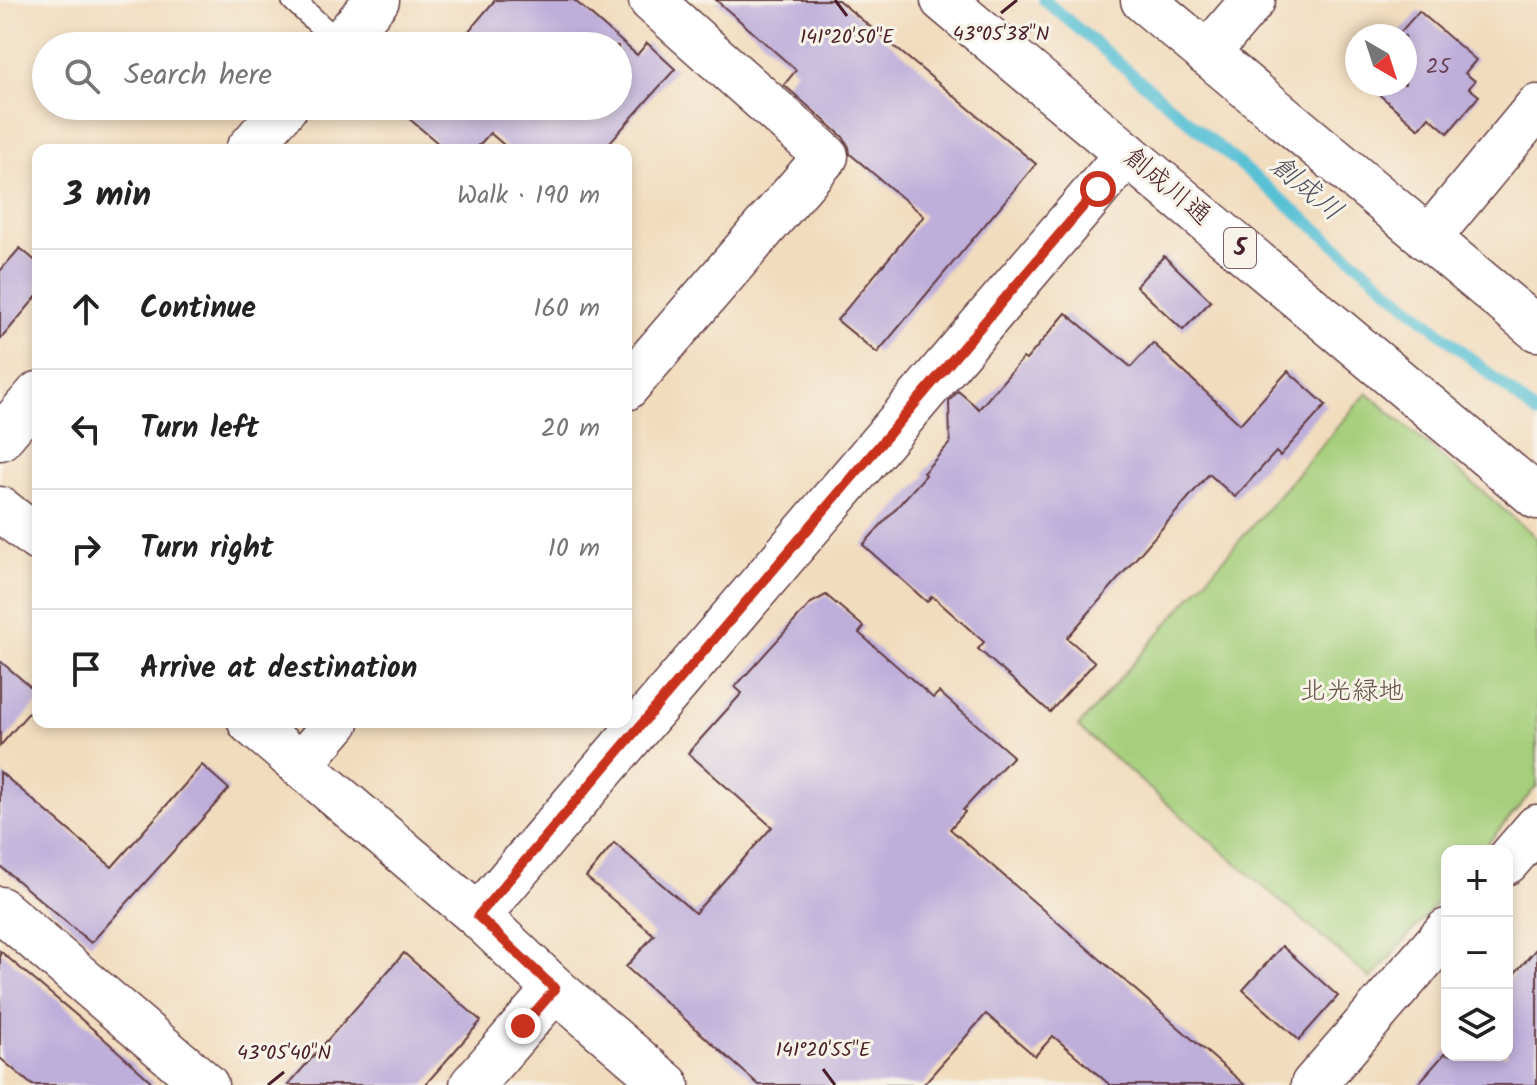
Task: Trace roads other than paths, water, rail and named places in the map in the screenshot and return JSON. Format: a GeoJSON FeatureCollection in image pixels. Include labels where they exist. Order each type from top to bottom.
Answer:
{"type":"FeatureCollection","features":[{"type":"Feature","properties":{"kind":"main road"},"geometry":{"type":"LineString","coordinates":[[350,32],[377,0]]}},
{"type":"Feature","properties":{"kind":"main road"},"geometry":{"type":"LineString","coordinates":[[632,381],[826,156],[651,0]]}},
{"type":"Feature","properties":{"kind":"main road","name":"創成川通"},"geometry":{"type":"LineString","coordinates":[[943,0],[1537,497]]}},
{"type":"Feature","properties":{"kind":"main road"},"geometry":{"type":"LineString","coordinates":[[1143,0],[1537,329]]}},
{"type":"Feature","properties":{"kind":"main road"},"geometry":{"type":"LineString","coordinates":[[1207,54],[1253,0]]}},
{"type":"Feature","properties":{"kind":"main road"},"geometry":{"type":"LineString","coordinates":[[1428,239],[1537,107]]}},
{"type":"Feature","properties":{"kind":"main road"},"geometry":{"type":"LineString","coordinates":[[253,144],[274,120]]}},
{"type":"Feature","properties":{"kind":"main road"},"geometry":{"type":"LineString","coordinates":[[478,916],[1127,154]]}},
{"type":"Feature","properties":{"kind":"main road"},"geometry":{"type":"LineString","coordinates":[[0,438],[32,401]]}},
{"type":"Feature","properties":{"kind":"main road"},"geometry":{"type":"LineString","coordinates":[[0,509],[32,534]]}},
{"type":"Feature","properties":{"kind":"main road"},"geometry":{"type":"LineString","coordinates":[[257,728],[478,916],[555,989],[667,1085]]}},
{"type":"Feature","properties":{"kind":"main road"},"geometry":{"type":"LineString","coordinates":[[300,765],[332,728]]}},
{"type":"Feature","properties":{"kind":"main road"},"geometry":{"type":"LineString","coordinates":[[1513,855],[1537,827]]}},
{"type":"Feature","properties":{"kind":"main road"},"geometry":{"type":"LineString","coordinates":[[0,909],[206,1085]]}},
{"type":"Feature","properties":{"kind":"main road"},"geometry":{"type":"LineString","coordinates":[[1313,1085],[1441,938]]}},
{"type":"Feature","properties":{"kind":"main road"},"geometry":{"type":"LineString","coordinates":[[472,1085],[555,989]]}},
{"type":"Feature","properties":{"kind":"lane"},"geometry":{"type":"LineString","coordinates":[[293,0],[326,32]]}},
{"type":"Feature","properties":{"kind":"waterway","name":"創成川"},"geometry":{"type":"LineString","coordinates":[[1044,0],[1537,414]]}},
{"type":"Feature","properties":{"kind":"park label","name":"北光緑地"},"geometry":{"type":"Point","coordinates":[1352,692]}}]}
